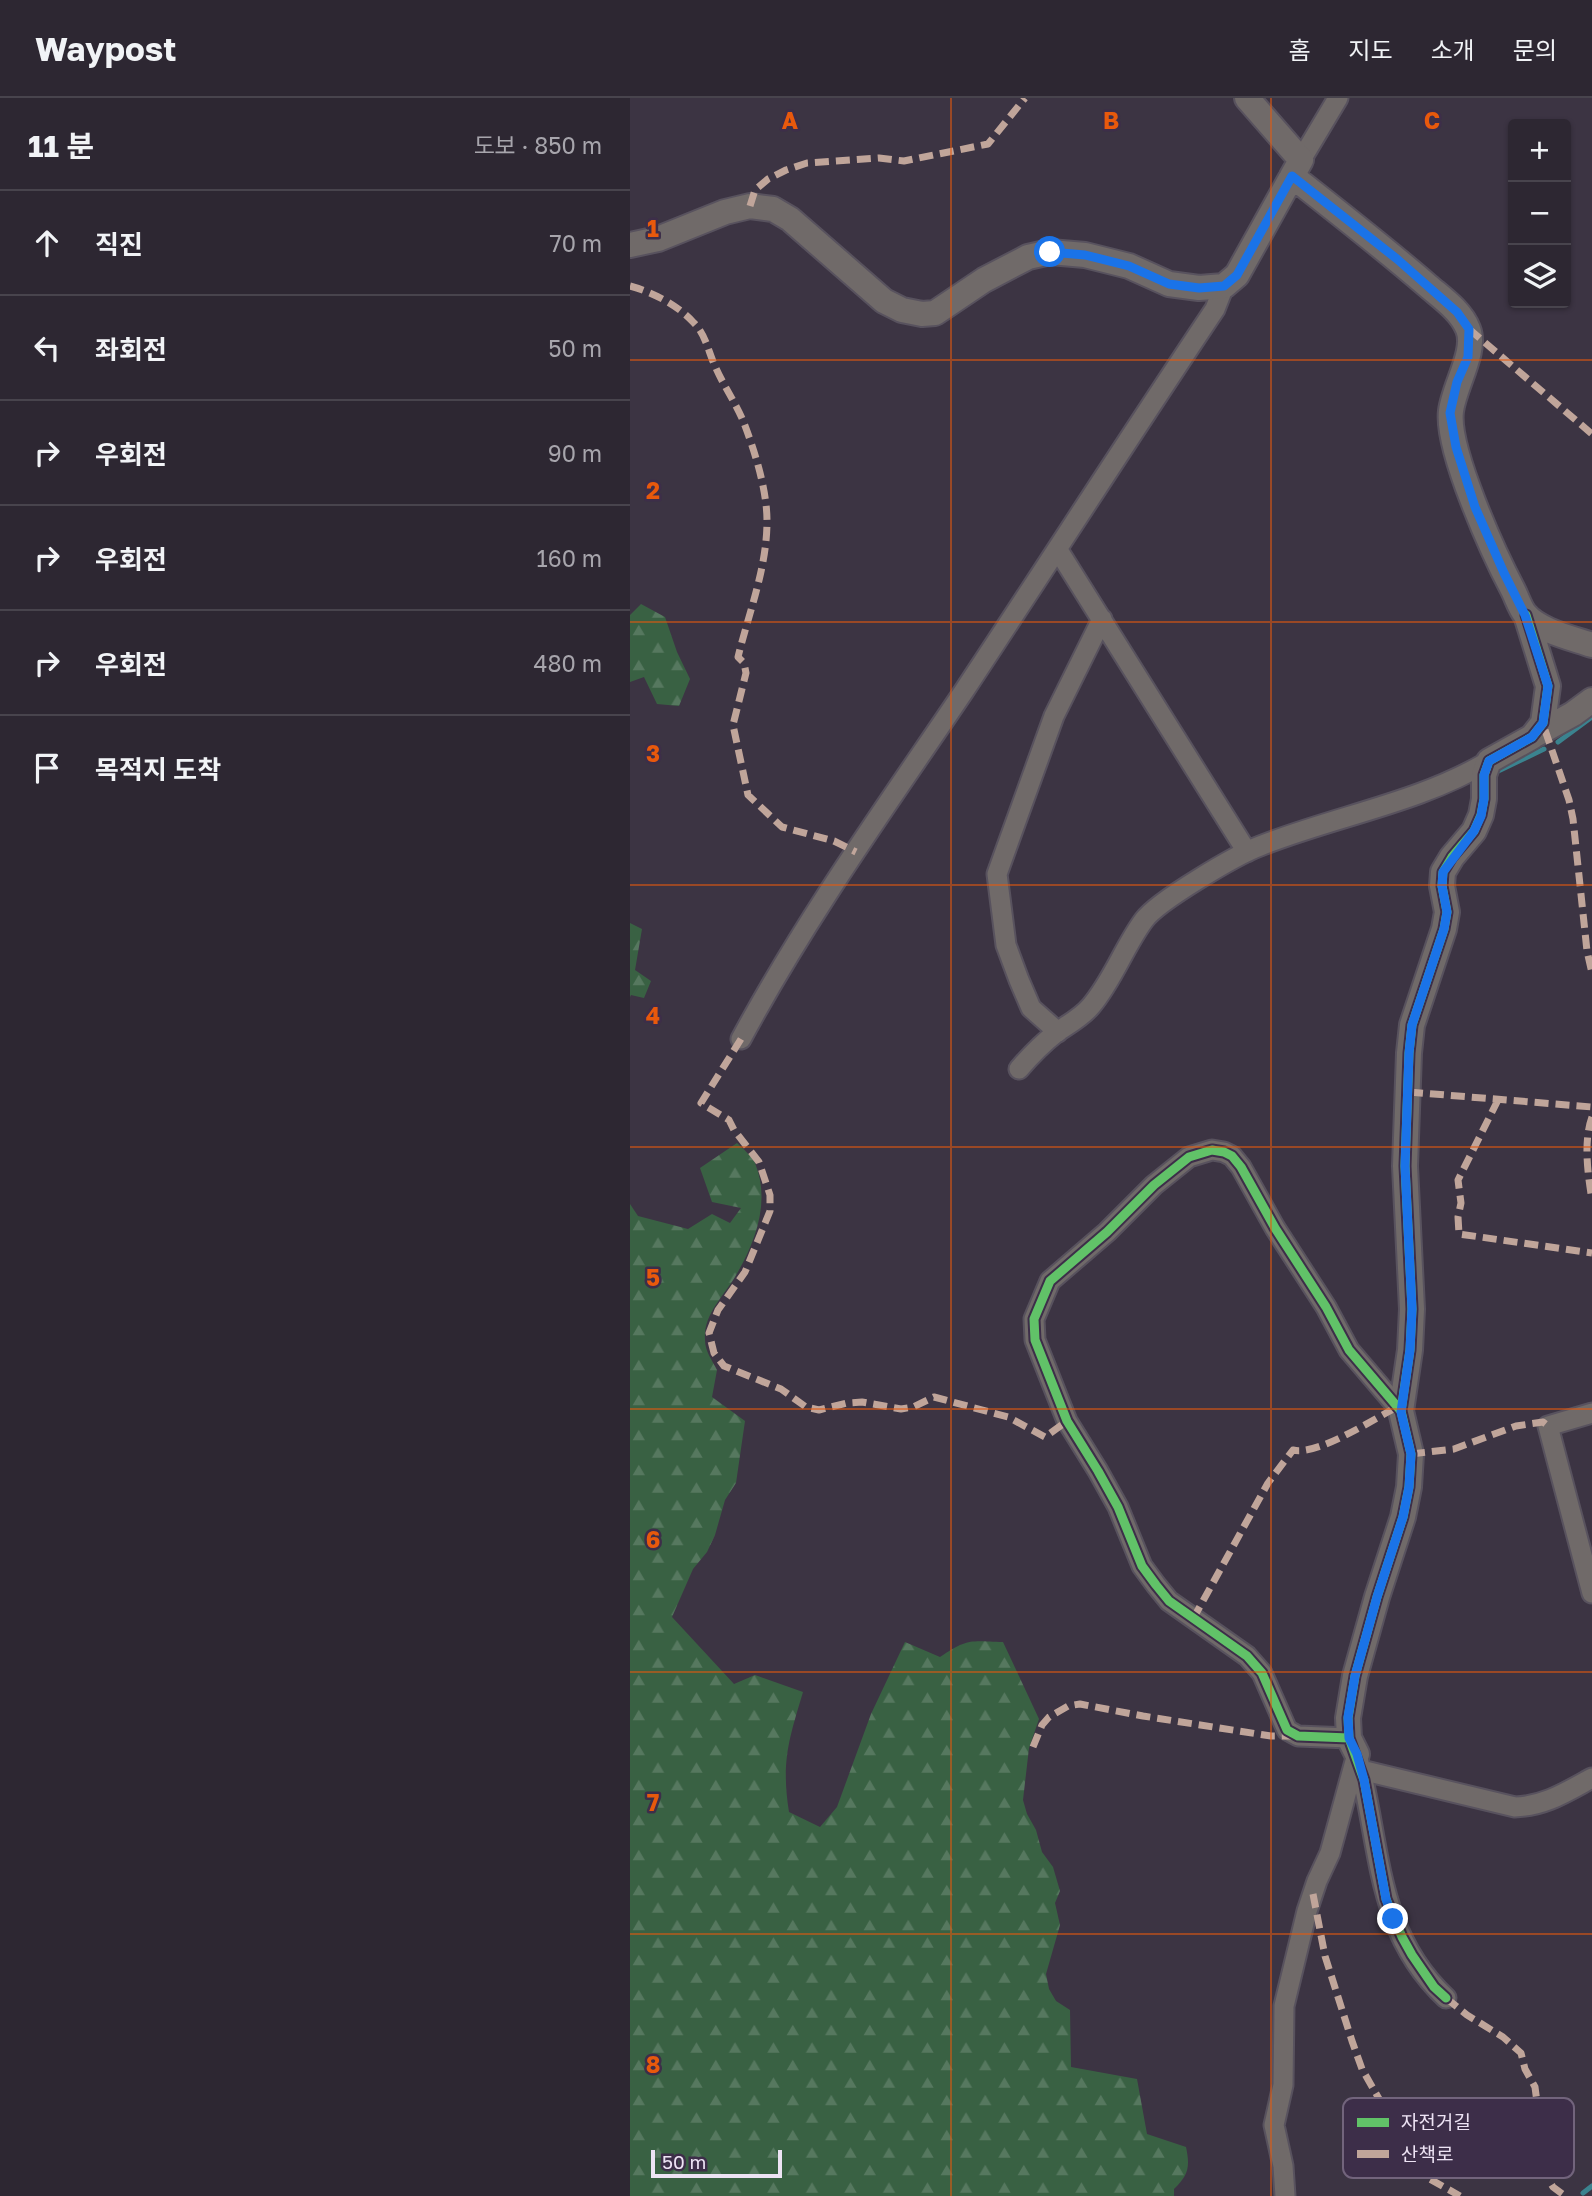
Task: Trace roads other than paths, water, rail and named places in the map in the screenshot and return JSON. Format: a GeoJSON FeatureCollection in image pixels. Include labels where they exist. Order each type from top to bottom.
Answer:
{"type":"FeatureCollection","features":[{"type":"Feature","properties":{"kind":"street"},"geometry":{"type":"LineString","coordinates":[[1247,98],[1297,168],[1457,312],[1469,329],[1468,357],[1457,382],[1450,413],[1456,447],[1475,507],[1525,615],[1548,686],[1543,723],[1532,737]]}},
{"type":"Feature","properties":{"kind":"street"},"geometry":{"type":"LineString","coordinates":[[741,1040],[769,988],[856,852],[1215,309],[1224,286],[1237,275],[1338,98]]}},
{"type":"Feature","properties":{"kind":"street"},"geometry":{"type":"LineString","coordinates":[[630,245],[658,239],[725,212],[750,206],[773,209],[790,219],[884,301],[902,310],[922,314],[935,313],[984,280],[1028,257],[1050,252],[1085,255],[1129,266],[1169,284],[1199,288],[1224,286]]}},
{"type":"Feature","properties":{"kind":"street"},"geometry":{"type":"LineString","coordinates":[[1058,550],[1247,852]]}},
{"type":"Feature","properties":{"kind":"street"},"geometry":{"type":"LineString","coordinates":[[1525,615],[1542,626],[1592,645]]}},
{"type":"Feature","properties":{"kind":"street"},"geometry":{"type":"LineString","coordinates":[[1058,1032],[1031,1008],[1019,980],[1006,945],[997,874],[1054,716],[1102,619]]}},
{"type":"Feature","properties":{"kind":"street"},"geometry":{"type":"LineString","coordinates":[[1019,1069],[1042,1044],[1088,1009],[1101,994],[1126,946],[1150,912],[1187,887],[1247,852],[1393,803],[1474,770],[1573,714],[1592,700]]}},
{"type":"Feature","properties":{"kind":"street"},"geometry":{"type":"LineString","coordinates":[[1446,1998],[1423,1973],[1393,1919],[1386,1899],[1348,1717],[1355,1676],[1403,1517],[1409,1487],[1411,1454],[1401,1412],[1410,1350],[1412,1309],[1405,1166],[1412,1025],[1444,929],[1447,912],[1442,886],[1443,872],[1474,831],[1481,816],[1484,775],[1489,761]]}},
{"type":"Feature","properties":{"kind":"street"},"geometry":{"type":"LineString","coordinates":[[1401,1412],[1349,1350],[1241,1167],[1232,1156],[1224,1152],[1212,1150],[1189,1157],[1154,1185],[1107,1232],[1050,1281],[1034,1319],[1035,1340],[1067,1421],[1118,1507],[1142,1566],[1170,1601],[1247,1656],[1262,1673],[1287,1730],[1515,1807],[1539,1805],[1592,1778]]}},
{"type":"Feature","properties":{"kind":"street"},"geometry":{"type":"LineString","coordinates":[[1592,1413],[1548,1426],[1592,1593]]}},
{"type":"Feature","properties":{"kind":"street"},"geometry":{"type":"LineString","coordinates":[[1285,2196],[1283,2166],[1274,2125],[1283,2085],[1284,2006],[1307,1910],[1331,1853],[1356,1754]]}},
{"type":"Feature","properties":{"kind":"waterway"},"geometry":{"type":"LineString","coordinates":[[1558,742],[1592,717]]}},
{"type":"Feature","properties":{"kind":"waterway"},"geometry":{"type":"LineString","coordinates":[[1492,774],[1544,749]]}},
{"type":"Feature","properties":{"kind":"waterway"},"geometry":{"type":"LineString","coordinates":[[1583,2193],[1592,2186]]}}]}
